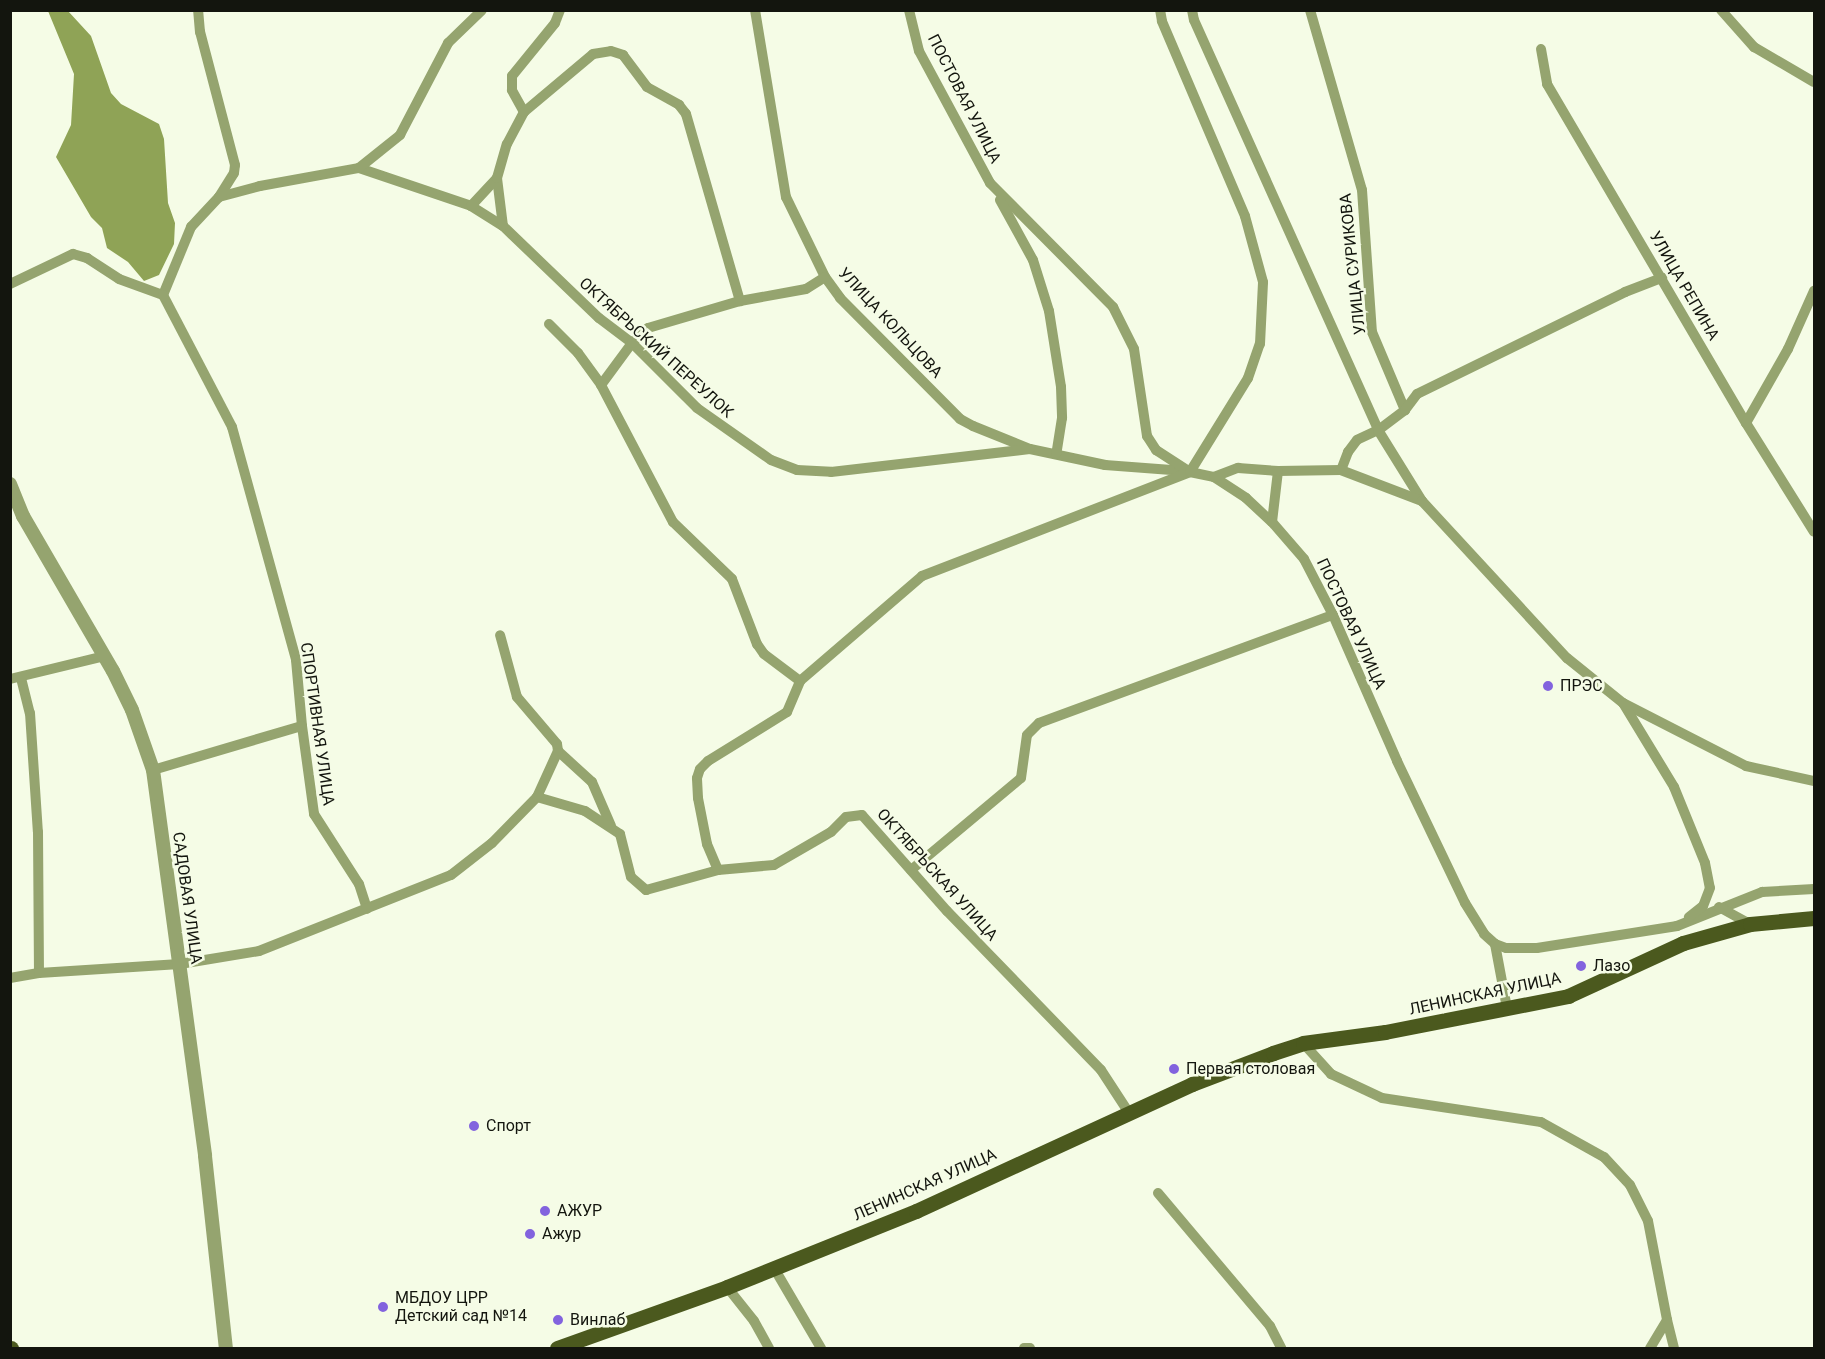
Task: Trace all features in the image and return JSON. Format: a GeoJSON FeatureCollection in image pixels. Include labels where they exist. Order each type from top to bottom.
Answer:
{"type":"FeatureCollection","features":[{"type":"Feature","properties":{"kind":"main road","name":"ЛЕНИНСКАЯ УЛИЦА"},"geometry":{"type":"LineString","coordinates":[[557,1348],[727,1287],[916,1211],[1192,1084],[1303,1043],[1385,1032],[1568,996],[1683,943],[1750,924],[1815,918]]}},
{"type":"Feature","properties":{"kind":"street"},"geometry":{"type":"LineString","coordinates":[[10,284],[73,254],[87,258],[119,279],[163,296],[190,227],[219,197],[234,173],[234,165],[200,32],[198,10]]}},
{"type":"Feature","properties":{"kind":"street"},"geometry":{"type":"LineString","coordinates":[[219,197],[260,186],[359,168],[400,135],[448,43],[482,10]]}},
{"type":"Feature","properties":{"kind":"street"},"geometry":{"type":"LineString","coordinates":[[524,112],[512,90],[512,76],[555,23],[560,10]]}},
{"type":"Feature","properties":{"kind":"street","name":"УЛИЦА КОЛЬЦОВА"},"geometry":{"type":"LineString","coordinates":[[755,10],[786,197],[825,277],[840,298],[960,419],[1030,449],[1105,465],[1190,472]]}},
{"type":"Feature","properties":{"kind":"street","name":"ПОСТОВАЯ УЛИЦА"},"geometry":{"type":"LineString","coordinates":[[909,10],[919,51],[990,183],[1113,308],[1134,349],[1147,436],[1156,450],[1190,472],[1214,477],[1246,498],[1272,522],[1304,559],[1333,615],[1396,761],[1465,903],[1484,934],[1495,944]]}},
{"type":"Feature","properties":{"kind":"street"},"geometry":{"type":"LineString","coordinates":[[718,870],[707,844],[698,798],[700,769],[708,761],[787,712],[800,681],[922,576],[1190,472],[1235,400],[1252,367],[1260,344],[1263,282],[1245,216],[1162,21],[1160,10]]}},
{"type":"Feature","properties":{"kind":"street"},"geometry":{"type":"LineString","coordinates":[[1192,10],[1194,20],[1378,430],[1422,501],[1567,658],[1623,703],[1746,766],[1815,781]]}},
{"type":"Feature","properties":{"kind":"street","name":"УЛИЦА СУРИКОВА"},"geometry":{"type":"LineString","coordinates":[[1310,10],[1362,190],[1372,332],[1405,410]]}},
{"type":"Feature","properties":{"kind":"street"},"geometry":{"type":"LineString","coordinates":[[1721,10],[1754,47],[1815,82]]}},
{"type":"Feature","properties":{"kind":"street","name":"УЛИЦА РЕПИНА"},"geometry":{"type":"LineString","coordinates":[[1541,49],[1547,84],[1746,423],[1815,532]]}},
{"type":"Feature","properties":{"kind":"street"},"geometry":{"type":"LineString","coordinates":[[503,226],[497,178],[507,144],[524,112],[593,54],[611,51],[623,55],[647,87],[679,105],[686,114],[740,301]]}},
{"type":"Feature","properties":{"kind":"street","name":"ОКТЯБРЬСКИЙ ПЕРЕУЛОК"},"geometry":{"type":"LineString","coordinates":[[359,168],[471,206],[503,226],[599,318],[632,343],[697,408],[732,435],[771,460],[797,470],[831,472],[1030,449]]}},
{"type":"Feature","properties":{"kind":"street"},"geometry":{"type":"LineString","coordinates":[[471,206],[497,178]]}},
{"type":"Feature","properties":{"kind":"street","name":"ПОСТОВАЯ УЛИЦА"},"geometry":{"type":"LineString","coordinates":[[1002,196],[1001,203],[1033,260],[1049,311],[1061,387],[1062,418],[1056,454]]}},
{"type":"Feature","properties":{"kind":"street"},"geometry":{"type":"LineString","coordinates":[[601,385],[632,343],[648,328],[740,301],[806,289],[825,277]]}},
{"type":"Feature","properties":{"kind":"street"},"geometry":{"type":"LineString","coordinates":[[1341,470],[1348,452],[1357,440],[1378,430],[1405,410],[1418,394],[1625,292],[1662,278]]}},
{"type":"Feature","properties":{"kind":"street"},"geometry":{"type":"LineString","coordinates":[[1746,423],[1788,349],[1815,291]]}},
{"type":"Feature","properties":{"kind":"street","name":"СПОРТИВНАЯ УЛИЦА"},"geometry":{"type":"LineString","coordinates":[[163,296],[232,427],[296,660],[314,814],[359,884],[367,909]]}},
{"type":"Feature","properties":{"kind":"street"},"geometry":{"type":"LineString","coordinates":[[549,324],[578,352],[601,385],[673,522],[732,579],[757,644],[764,654],[800,681]]}},
{"type":"Feature","properties":{"kind":"street"},"geometry":{"type":"LineString","coordinates":[[1214,477],[1239,468],[1278,471],[1341,470],[1422,501]]}},
{"type":"Feature","properties":{"kind":"street"},"geometry":{"type":"LineString","coordinates":[[1272,522],[1278,471]]}},
{"type":"Feature","properties":{"kind":"street","name":"САДОВАЯ УЛИЦА"},"geometry":{"type":"LineString","coordinates":[[10,484],[23,516],[104,656],[132,710],[153,770],[205,1156],[226,1348]]}},
{"type":"Feature","properties":{"kind":"street"},"geometry":{"type":"LineString","coordinates":[[911,870],[1022,778],[1027,735],[1039,723],[1333,615]]}},
{"type":"Feature","properties":{"kind":"street"},"geometry":{"type":"LineString","coordinates":[[10,978],[39,973],[180,964],[259,951],[451,875],[492,843],[537,797],[558,751],[557,744],[517,697],[500,635]]}},
{"type":"Feature","properties":{"kind":"street"},"geometry":{"type":"LineString","coordinates":[[39,973],[38,832],[32,737],[30,713],[16,678],[104,656]]}},
{"type":"Feature","properties":{"kind":"street"},"geometry":{"type":"LineString","coordinates":[[1623,703],[1674,787],[1705,863],[1710,888],[1703,906],[1677,926]]}},
{"type":"Feature","properties":{"kind":"street"},"geometry":{"type":"LineString","coordinates":[[153,770],[302,726]]}},
{"type":"Feature","properties":{"kind":"street"},"geometry":{"type":"LineString","coordinates":[[558,751],[592,782],[611,826]]}},
{"type":"Feature","properties":{"kind":"street"},"geometry":{"type":"LineString","coordinates":[[537,797],[585,811],[611,826]]}},
{"type":"Feature","properties":{"kind":"street","name":"ОКТЯБРЬСКАЯ УЛИЦА"},"geometry":{"type":"LineString","coordinates":[[611,826],[620,834],[631,877],[646,890],[718,870],[774,865],[831,832],[846,817],[862,815],[946,911],[1101,1070],[1129,1113]]}},
{"type":"Feature","properties":{"kind":"street"},"geometry":{"type":"LineString","coordinates":[[1495,944],[1506,948],[1537,948],[1677,926],[1719,907],[1762,892],[1815,889]]}},
{"type":"Feature","properties":{"kind":"street"},"geometry":{"type":"LineString","coordinates":[[1719,907],[1750,924]]}},
{"type":"Feature","properties":{"kind":"street"},"geometry":{"type":"LineString","coordinates":[[1677,926],[1683,943]]}},
{"type":"Feature","properties":{"kind":"street"},"geometry":{"type":"LineString","coordinates":[[1495,944],[1507,1008]]}},
{"type":"Feature","properties":{"kind":"street"},"geometry":{"type":"LineString","coordinates":[[1303,1043],[1331,1074],[1382,1098],[1541,1122],[1604,1156],[1630,1185],[1648,1221],[1674,1348]]}},
{"type":"Feature","properties":{"kind":"street"},"geometry":{"type":"LineString","coordinates":[[1158,1193],[1270,1326],[1281,1348]]}},
{"type":"Feature","properties":{"kind":"street"},"geometry":{"type":"LineString","coordinates":[[774,1268],[821,1348]]}},
{"type":"Feature","properties":{"kind":"street"},"geometry":{"type":"LineString","coordinates":[[727,1287],[754,1321],[769,1348]]}},
{"type":"Feature","properties":{"kind":"street"},"geometry":{"type":"LineString","coordinates":[[1650,1348],[1667,1320]]}},
{"type":"Feature","properties":{"kind":"street"},"geometry":{"type":"LineString","coordinates":[[1024,1348],[1030,1348]]}},
{"type":"Feature","properties":{"kind":"shaded area"},"geometry":{"type":"Polygon","coordinates":[[[48,11],[68,11],[91,36],[111,93],[121,104],[159,124],[164,139],[168,203],[175,223],[174,244],[159,275],[144,281],[128,262],[107,248],[102,228],[91,217],[56,157],[71,125],[74,74],[48,11]]]}},
{"type":"Feature","properties":{"kind":"place","name":"ПРЭС"},"geometry":{"type":"Point","coordinates":[1548,686]}},
{"type":"Feature","properties":{"kind":"place","name":"Лазо"},"geometry":{"type":"Point","coordinates":[1581,966]}},
{"type":"Feature","properties":{"kind":"place","name":"Первая столовая"},"geometry":{"type":"Point","coordinates":[1174,1069]}},
{"type":"Feature","properties":{"kind":"place","name":"Спорт"},"geometry":{"type":"Point","coordinates":[474,1126]}},
{"type":"Feature","properties":{"kind":"place","name":"АЖУР"},"geometry":{"type":"Point","coordinates":[545,1211]}},
{"type":"Feature","properties":{"kind":"place","name":"Ажур"},"geometry":{"type":"Point","coordinates":[530,1234]}},
{"type":"Feature","properties":{"kind":"place","name":"МБДОУ ЦРР Детский сад №14"},"geometry":{"type":"Point","coordinates":[383,1307]}},
{"type":"Feature","properties":{"kind":"place","name":"Винлаб"},"geometry":{"type":"Point","coordinates":[558,1320]}}]}
